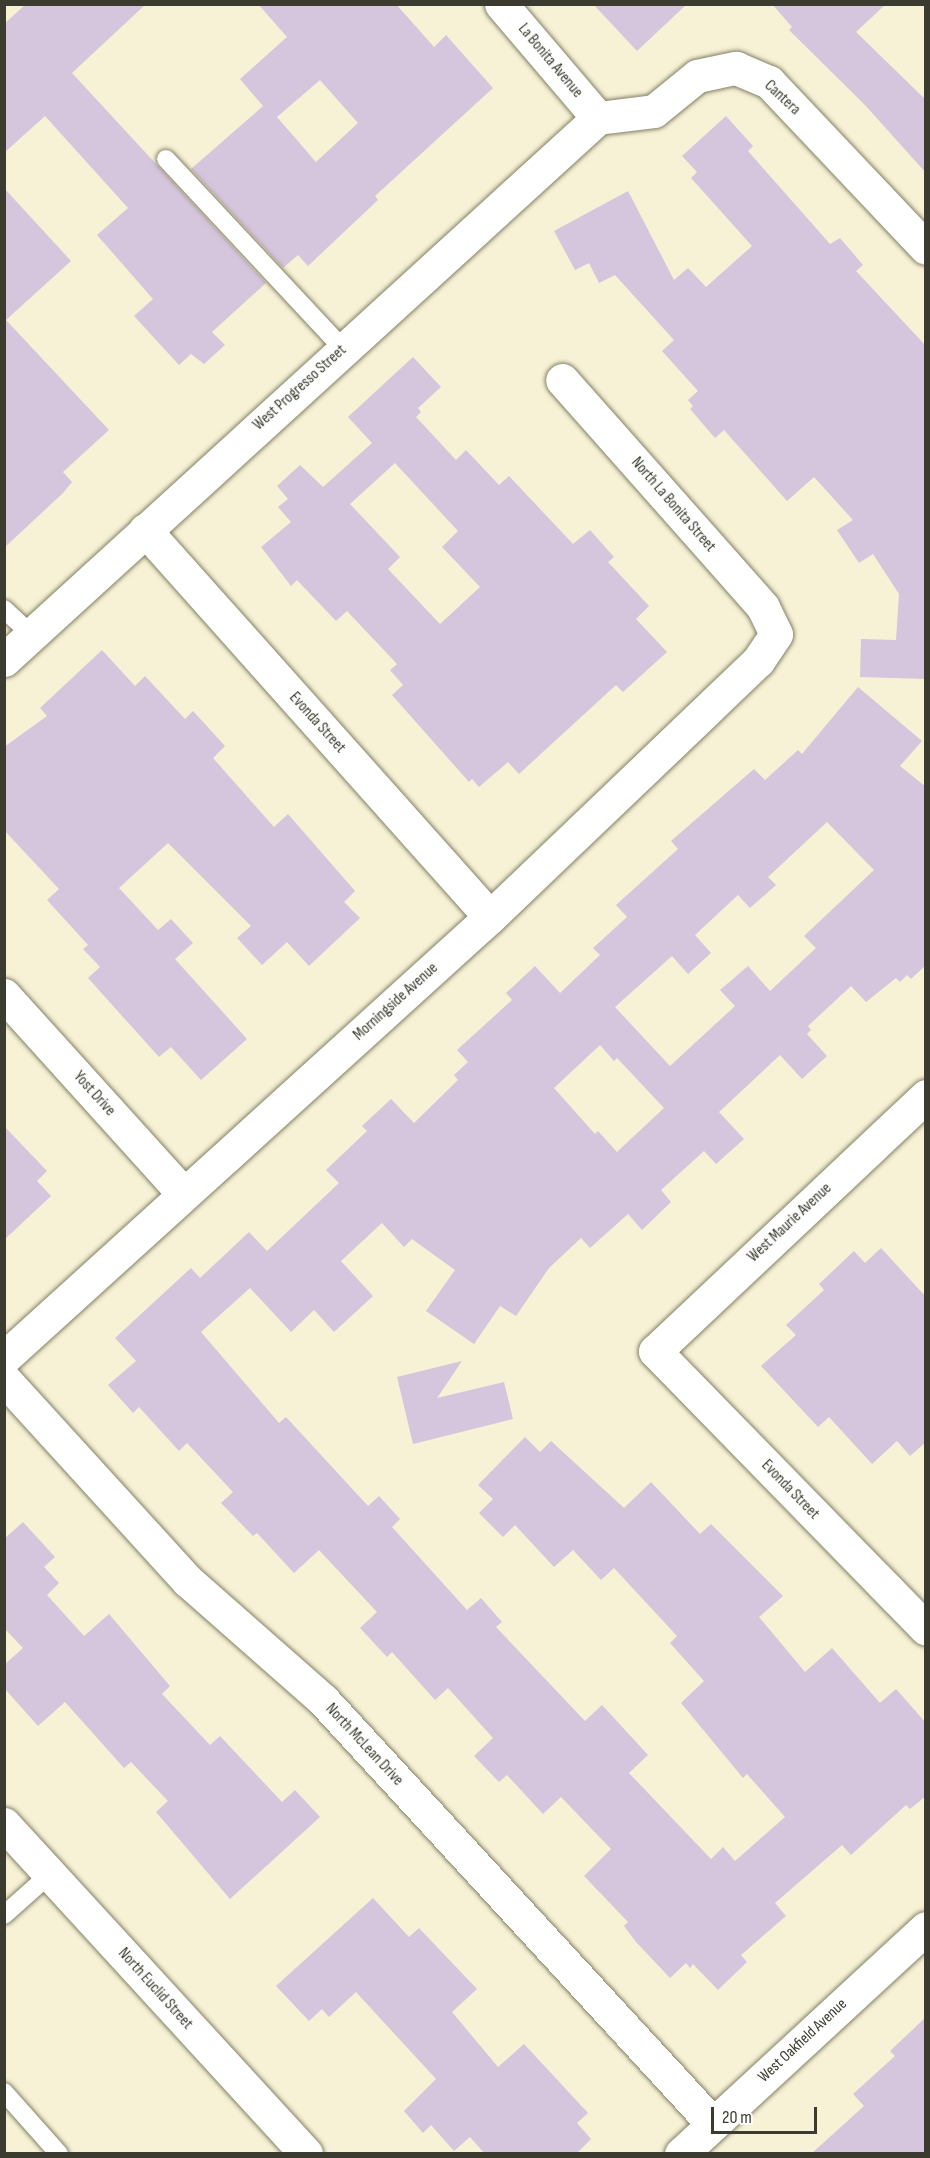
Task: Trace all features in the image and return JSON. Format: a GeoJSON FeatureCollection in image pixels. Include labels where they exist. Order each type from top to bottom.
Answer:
{"type":"FeatureCollection","features":[{"type":"Feature","properties":{"kind":"street","name":"La Bonita Avenue"},"geometry":{"type":"LineString","coordinates":[[501,4],[598,118]]}},
{"type":"Feature","properties":{"kind":"street","name":"Cantera"},"geometry":{"type":"LineString","coordinates":[[598,118],[654,111],[697,76],[736,68],[769,82],[926,248]]}},
{"type":"Feature","properties":{"kind":"street","name":"West Progresso Street"},"geometry":{"type":"LineString","coordinates":[[4,660],[598,118]]}},
{"type":"Feature","properties":{"kind":"street","name":"North La Bonita Street"},"geometry":{"type":"LineString","coordinates":[[562,380],[763,607],[776,634]]}},
{"type":"Feature","properties":{"kind":"street","name":"Evonda Street"},"geometry":{"type":"LineString","coordinates":[[144,530],[490,917]]}},
{"type":"Feature","properties":{"kind":"street","name":"Morningside Avenue"},"geometry":{"type":"LineString","coordinates":[[4,1358],[490,917],[758,661],[776,634]]}},
{"type":"Feature","properties":{"kind":"street","name":"Yost Drive"},"geometry":{"type":"LineString","coordinates":[[4,994],[184,1194]]}},
{"type":"Feature","properties":{"kind":"street","name":"West Maurie Avenue"},"geometry":{"type":"LineString","coordinates":[[655,1351],[926,1096]]}},
{"type":"Feature","properties":{"kind":"street","name":"Evonda Street"},"geometry":{"type":"LineString","coordinates":[[655,1351],[926,1629]]}},
{"type":"Feature","properties":{"kind":"street","name":"North McLean Drive"},"geometry":{"type":"LineString","coordinates":[[4,1378],[188,1581],[323,1700],[713,2124]]}},
{"type":"Feature","properties":{"kind":"street","name":"North Euclid Street"},"geometry":{"type":"LineString","coordinates":[[4,1824],[306,2154]]}},
{"type":"Feature","properties":{"kind":"street","name":"West Oakfield Avenue"},"geometry":{"type":"LineString","coordinates":[[681,2154],[926,1928]]}},
{"type":"Feature","properties":{"kind":"lane"},"geometry":{"type":"LineString","coordinates":[[166,159],[343,349]]}},
{"type":"Feature","properties":{"kind":"lane"},"geometry":{"type":"LineString","coordinates":[[4,609],[32,635]]}},
{"type":"Feature","properties":{"kind":"lane"},"geometry":{"type":"LineString","coordinates":[[4,1915],[50,1874]]}},
{"type":"Feature","properties":{"kind":"lane"},"geometry":{"type":"LineString","coordinates":[[4,2092],[59,2154]]}},
{"type":"Feature","properties":{"kind":"building"},"geometry":{"type":"Polygon","coordinates":[[[26,4],[146,4],[72,73],[266,283],[212,332],[225,345],[204,364],[191,354],[179,365],[134,316],[153,299],[97,235],[128,208],[45,116],[4,153],[4,24],[26,4]]]}},
{"type":"Feature","properties":{"kind":"building"},"geometry":{"type":"Polygon","coordinates":[[[258,4],[396,4],[434,47],[446,35],[493,88],[375,196],[378,200],[308,266],[298,255],[283,268],[191,169],[263,106],[240,79],[287,37],[258,4]],[[320,80],[277,117],[316,162],[358,123],[320,80]]]}},
{"type":"Feature","properties":{"kind":"building"},"geometry":{"type":"Polygon","coordinates":[[[593,4],[687,4],[637,51],[593,4]]]}},
{"type":"Feature","properties":{"kind":"building"},"geometry":{"type":"Polygon","coordinates":[[[772,4],[886,4],[856,32],[926,100],[926,173],[865,105],[789,30],[792,27],[772,4]]]}},
{"type":"Feature","properties":{"kind":"building"},"geometry":{"type":"Polygon","coordinates":[[[726,116],[753,146],[748,151],[830,244],[840,238],[863,265],[856,271],[926,346],[926,679],[860,677],[861,639],[896,640],[899,594],[873,554],[859,563],[837,530],[853,520],[814,477],[787,501],[724,430],[715,438],[690,409],[693,406],[688,400],[698,391],[662,351],[674,340],[615,275],[599,283],[589,263],[575,270],[554,231],[628,191],[674,280],[688,268],[706,287],[752,246],[691,178],[697,172],[682,156],[726,116]]]}},
{"type":"Feature","properties":{"kind":"building"},"geometry":{"type":"Polygon","coordinates":[[[4,188],[71,261],[6,320],[109,430],[63,472],[72,482],[63,493],[4,548],[4,188]]]}},
{"type":"Feature","properties":{"kind":"building"},"geometry":{"type":"Polygon","coordinates":[[[413,357],[441,387],[418,408],[421,412],[416,417],[456,460],[466,450],[499,485],[509,476],[573,544],[590,530],[614,557],[608,562],[649,606],[636,619],[667,652],[623,692],[616,685],[519,774],[508,762],[479,787],[472,779],[469,782],[392,695],[403,685],[390,670],[397,664],[347,611],[336,621],[297,580],[291,586],[261,547],[291,522],[278,507],[288,499],[277,486],[300,465],[323,487],[372,443],[348,417],[413,357]],[[395,463],[350,504],[400,557],[388,569],[440,624],[480,587],[442,547],[458,531],[395,463]]]}},
{"type":"Feature","properties":{"kind":"building"},"geometry":{"type":"Polygon","coordinates":[[[102,650],[135,686],[145,676],[185,719],[193,711],[225,746],[213,758],[274,827],[288,814],[355,891],[344,902],[360,918],[309,966],[287,942],[262,965],[237,938],[251,926],[168,843],[119,888],[158,930],[171,919],[193,943],[175,959],[247,1039],[201,1080],[171,1047],[159,1057],[88,978],[100,967],[83,949],[88,945],[47,900],[59,889],[4,830],[4,747],[47,716],[40,708],[102,650]]]}},
{"type":"Feature","properties":{"kind":"building"},"geometry":{"type":"Polygon","coordinates":[[[858,687],[922,741],[900,766],[926,787],[926,965],[911,979],[907,975],[900,982],[896,978],[866,1002],[851,986],[808,1026],[811,1030],[807,1034],[827,1056],[802,1079],[780,1055],[719,1112],[744,1139],[716,1164],[704,1151],[661,1190],[671,1202],[642,1230],[628,1214],[590,1248],[581,1238],[549,1268],[516,1316],[500,1306],[474,1344],[426,1311],[455,1270],[412,1239],[404,1247],[382,1223],[341,1261],[373,1296],[334,1332],[314,1310],[291,1332],[250,1288],[201,1332],[279,1423],[286,1417],[368,1506],[379,1496],[400,1519],[392,1527],[467,1610],[481,1598],[502,1622],[496,1627],[585,1721],[602,1705],[648,1755],[629,1773],[711,1859],[723,1847],[735,1861],[785,1817],[747,1774],[743,1778],[681,1703],[704,1681],[670,1643],[677,1636],[614,1568],[601,1580],[573,1550],[554,1567],[515,1525],[503,1537],[479,1513],[493,1499],[478,1485],[525,1437],[540,1452],[551,1441],[624,1508],[651,1482],[700,1534],[711,1524],[783,1596],[759,1617],[805,1672],[832,1648],[880,1703],[896,1689],[926,1723],[926,1796],[910,1809],[906,1805],[851,1855],[842,1845],[775,1903],[786,1916],[741,1955],[747,1962],[718,1990],[693,1964],[690,1968],[686,1963],[670,1978],[636,1942],[624,1926],[628,1922],[584,1876],[611,1849],[561,1797],[543,1814],[507,1775],[499,1782],[474,1756],[493,1738],[448,1688],[435,1700],[392,1652],[387,1657],[360,1628],[377,1612],[319,1550],[294,1573],[257,1533],[253,1536],[221,1503],[233,1492],[187,1443],[179,1451],[139,1407],[133,1413],[108,1385],[136,1361],[115,1338],[191,1268],[200,1278],[249,1232],[267,1251],[339,1183],[326,1170],[367,1131],[362,1126],[391,1099],[414,1123],[458,1080],[454,1075],[468,1062],[457,1050],[512,1000],[506,993],[535,966],[560,993],[600,955],[593,948],[627,917],[616,905],[678,849],[671,841],[754,769],[765,780],[798,750],[802,754],[858,687]],[[827,822],[768,877],[776,885],[750,908],[738,895],[695,935],[711,953],[688,974],[672,956],[615,1007],[670,1066],[735,1006],[720,990],[748,966],[770,991],[816,948],[804,936],[874,870],[827,822]],[[600,1045],[554,1088],[595,1134],[598,1131],[617,1152],[664,1108],[617,1058],[614,1061],[600,1045]]]}},
{"type":"Feature","properties":{"kind":"building"},"geometry":{"type":"Polygon","coordinates":[[[4,1126],[47,1171],[37,1181],[51,1196],[4,1240],[4,1126]]]}},
{"type":"Feature","properties":{"kind":"building"},"geometry":{"type":"Polygon","coordinates":[[[881,1248],[926,1297],[926,1442],[910,1456],[897,1441],[872,1464],[829,1417],[818,1427],[761,1366],[796,1335],[786,1325],[824,1290],[819,1284],[854,1251],[865,1263],[881,1248]]]}},
{"type":"Feature","properties":{"kind":"building"},"geometry":{"type":"Polygon","coordinates":[[[462,1361],[437,1398],[504,1382],[513,1419],[413,1444],[397,1377],[462,1361]]]}},
{"type":"Feature","properties":{"kind":"building"},"geometry":{"type":"Polygon","coordinates":[[[23,1522],[55,1557],[44,1567],[59,1583],[47,1595],[84,1636],[109,1614],[170,1686],[162,1694],[210,1745],[220,1736],[282,1802],[295,1790],[320,1817],[230,1899],[156,1812],[168,1801],[131,1762],[124,1768],[65,1702],[38,1726],[4,1688],[4,1665],[23,1648],[4,1628],[4,1539],[23,1522]]]}},
{"type":"Feature","properties":{"kind":"building"},"geometry":{"type":"Polygon","coordinates":[[[373,1898],[409,1937],[419,1928],[477,1989],[452,2012],[498,2067],[524,2044],[588,2113],[577,2123],[591,2139],[576,2154],[485,2154],[470,2137],[454,2151],[431,2125],[423,2133],[404,2111],[436,2079],[356,1992],[329,2017],[322,2009],[309,2021],[276,1986],[373,1898]]]}},
{"type":"Feature","properties":{"kind":"building"},"geometry":{"type":"Polygon","coordinates":[[[926,2017],[926,2154],[811,2154],[864,2106],[853,2094],[895,2056],[890,2051],[926,2017]]]}}]}
